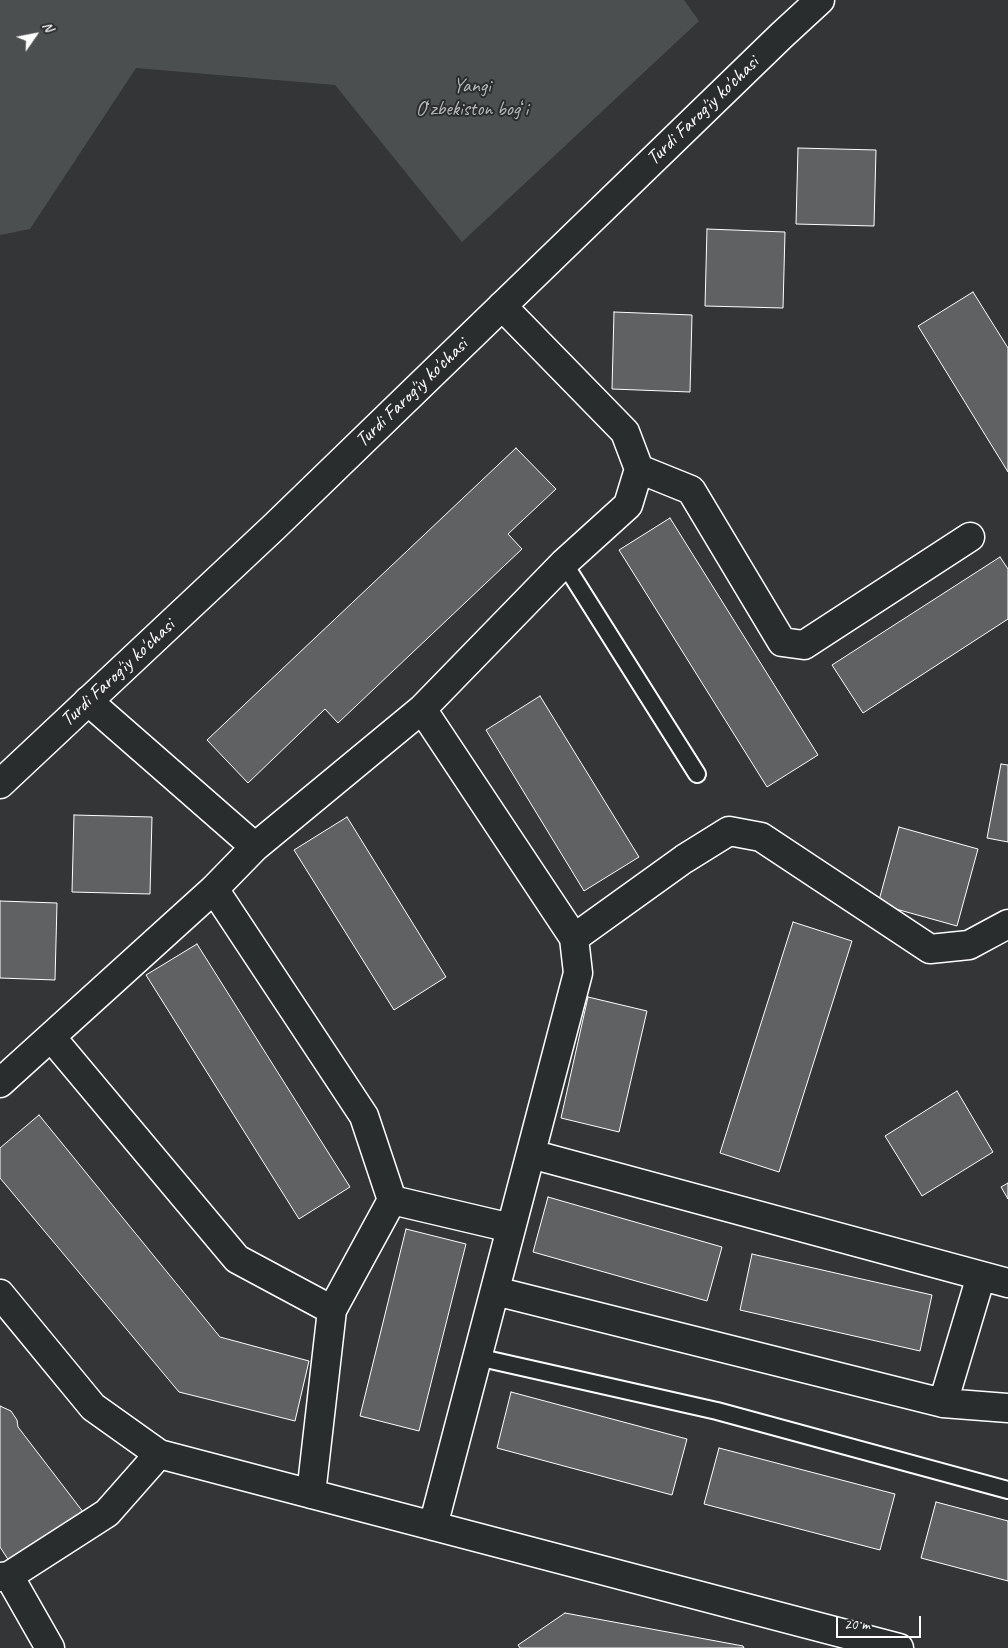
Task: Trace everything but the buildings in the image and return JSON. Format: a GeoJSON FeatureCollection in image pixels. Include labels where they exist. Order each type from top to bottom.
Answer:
{"type":"FeatureCollection","features":[{"type":"Feature","properties":{"kind":"street","name":"Turdi Farog'iy ko'chasi"},"geometry":{"type":"LineString","coordinates":[[0,784],[274,527],[820,0]]}},
{"type":"Feature","properties":{"kind":"street"},"geometry":{"type":"LineString","coordinates":[[0,1083],[214,888],[255,847],[422,709],[564,563],[628,505],[639,469],[625,432],[502,306]]}},
{"type":"Feature","properties":{"kind":"street"},"geometry":{"type":"LineString","coordinates":[[639,469],[691,490],[782,642],[804,645],[970,537]]}},
{"type":"Feature","properties":{"kind":"street"},"geometry":{"type":"LineString","coordinates":[[88,701],[255,847]]}},
{"type":"Feature","properties":{"kind":"street"},"geometry":{"type":"LineString","coordinates":[[422,709],[574,938],[578,973],[433,1526]]}},
{"type":"Feature","properties":{"kind":"street"},"geometry":{"type":"LineString","coordinates":[[574,938],[684,859],[729,832],[761,837],[930,949],[969,945],[1008,924]]}},
{"type":"Feature","properties":{"kind":"street"},"geometry":{"type":"LineString","coordinates":[[214,888],[364,1116],[392,1200],[332,1310],[311,1494]]}},
{"type":"Feature","properties":{"kind":"street"},"geometry":{"type":"LineString","coordinates":[[51,1037],[237,1259],[332,1310]]}},
{"type":"Feature","properties":{"kind":"street"},"geometry":{"type":"LineString","coordinates":[[531,1154],[1008,1283]]}},
{"type":"Feature","properties":{"kind":"street"},"geometry":{"type":"LineString","coordinates":[[392,1200],[511,1228]]}},
{"type":"Feature","properties":{"kind":"street"},"geometry":{"type":"LineString","coordinates":[[943,1403],[981,1276]]}},
{"type":"Feature","properties":{"kind":"street"},"geometry":{"type":"LineString","coordinates":[[495,1291],[943,1403],[1008,1408]]}},
{"type":"Feature","properties":{"kind":"street"},"geometry":{"type":"LineString","coordinates":[[0,1294],[93,1406],[159,1454],[899,1648]]}},
{"type":"Feature","properties":{"kind":"street"},"geometry":{"type":"LineString","coordinates":[[50,1648],[4,1576],[108,1513],[159,1454]]}},
{"type":"Feature","properties":{"kind":"lane"},"geometry":{"type":"LineString","coordinates":[[564,563],[697,774]]}},
{"type":"Feature","properties":{"kind":"lane"},"geometry":{"type":"LineString","coordinates":[[477,1357],[717,1412],[1008,1490]]}},
{"type":"Feature","properties":{"kind":"green space","name":"Yangi Oʻzbekiston bogʻi"},"geometry":{"type":"Polygon","coordinates":[[[0,0],[684,0],[699,21],[462,242],[335,85],[136,68],[30,229],[0,235],[0,0]]]}}]}
